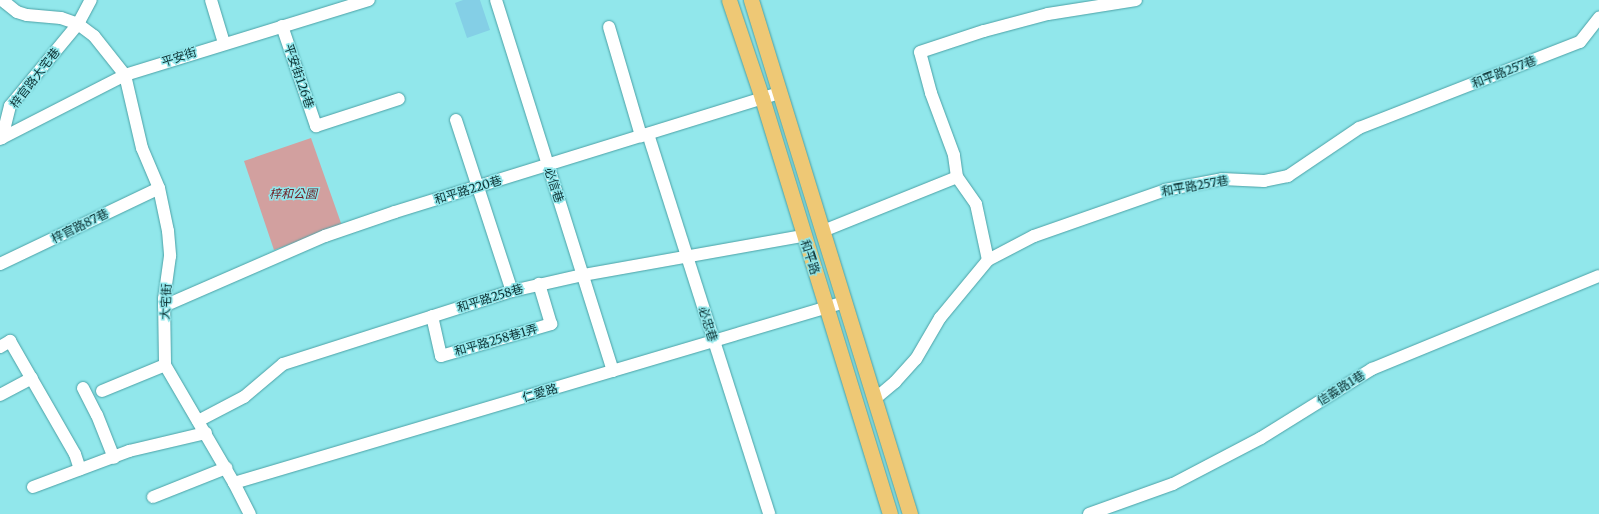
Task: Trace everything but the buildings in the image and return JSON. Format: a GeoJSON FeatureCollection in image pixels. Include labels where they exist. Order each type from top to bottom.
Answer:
{"type":"FeatureCollection","features":[{"type":"Feature","properties":{"kind":"main road","name":"和平路"},"geometry":{"type":"LineString","coordinates":[[729,0],[762,98],[803,236],[827,308],[890,514]]}},
{"type":"Feature","properties":{"kind":"main road","name":"和平路"},"geometry":{"type":"LineString","coordinates":[[751,0],[876,398],[910,514]]}},
{"type":"Feature","properties":{"kind":"street"},"geometry":{"type":"LineString","coordinates":[[2,0],[17,12],[27,15],[61,18],[78,24],[94,36],[125,75]]}},
{"type":"Feature","properties":{"kind":"street","name":"梓官路大宅巷"},"geometry":{"type":"LineString","coordinates":[[1,139],[10,106],[78,24],[91,0]]}},
{"type":"Feature","properties":{"kind":"street"},"geometry":{"type":"LineString","coordinates":[[211,0],[224,43]]}},
{"type":"Feature","properties":{"kind":"street","name":"平安街"},"geometry":{"type":"LineString","coordinates":[[1,139],[125,75],[224,43],[369,0]]}},
{"type":"Feature","properties":{"kind":"street","name":"必信巷"},"geometry":{"type":"LineString","coordinates":[[496,0],[613,371]]}},
{"type":"Feature","properties":{"kind":"street"},"geometry":{"type":"LineString","coordinates":[[988,260],[976,204],[957,177],[954,155],[931,93],[920,52],[984,31],[1048,14],[1136,0]]}},
{"type":"Feature","properties":{"kind":"street","name":"和平路257巷"},"geometry":{"type":"LineString","coordinates":[[876,398],[895,382],[916,359],[940,318],[988,260],[1034,236],[1165,190],[1222,179],[1264,181],[1288,176],[1359,128],[1580,42],[1599,18]]}},
{"type":"Feature","properties":{"kind":"street","name":"平安街126巷"},"geometry":{"type":"LineString","coordinates":[[282,26],[316,126],[399,99]]}},
{"type":"Feature","properties":{"kind":"street","name":"必忠巷"},"geometry":{"type":"LineString","coordinates":[[609,27],[644,135],[687,256],[769,514]]}},
{"type":"Feature","properties":{"kind":"street","name":"大宅街"},"geometry":{"type":"LineString","coordinates":[[125,75],[142,148],[159,188],[168,231],[170,256],[164,306],[165,365],[226,468],[250,514]]}},
{"type":"Feature","properties":{"kind":"street","name":"和平路220巷"},"geometry":{"type":"LineString","coordinates":[[164,306],[325,236],[762,98],[780,94]]}},
{"type":"Feature","properties":{"kind":"street"},"geometry":{"type":"LineString","coordinates":[[456,120],[512,291]]}},
{"type":"Feature","properties":{"kind":"street"},"geometry":{"type":"LineString","coordinates":[[823,230],[957,177]]}},
{"type":"Feature","properties":{"kind":"street","name":"梓官路87巷"},"geometry":{"type":"LineString","coordinates":[[0,264],[159,188]]}},
{"type":"Feature","properties":{"kind":"street","name":"和平路258巷"},"geometry":{"type":"LineString","coordinates":[[198,421],[244,397],[283,364],[512,291],[583,275],[803,236]]}},
{"type":"Feature","properties":{"kind":"street","name":"信義路1巷"},"geometry":{"type":"LineString","coordinates":[[1090,514],[1172,484],[1261,438],[1372,369],[1599,276]]}},
{"type":"Feature","properties":{"kind":"street","name":"和平路258巷1弄"},"geometry":{"type":"LineString","coordinates":[[432,316],[441,356],[551,324],[539,284]]}},
{"type":"Feature","properties":{"kind":"street","name":"仁愛路"},"geometry":{"type":"LineString","coordinates":[[234,483],[846,302]]}},
{"type":"Feature","properties":{"kind":"street"},"geometry":{"type":"LineString","coordinates":[[0,347],[10,341],[75,454],[80,469]]}},
{"type":"Feature","properties":{"kind":"street"},"geometry":{"type":"LineString","coordinates":[[102,391],[165,365]]}},
{"type":"Feature","properties":{"kind":"street"},"geometry":{"type":"LineString","coordinates":[[0,395],[32,378]]}},
{"type":"Feature","properties":{"kind":"street"},"geometry":{"type":"LineString","coordinates":[[83,388],[97,415],[114,458]]}},
{"type":"Feature","properties":{"kind":"street"},"geometry":{"type":"LineString","coordinates":[[33,487],[114,458],[129,451],[206,433]]}},
{"type":"Feature","properties":{"kind":"street"},"geometry":{"type":"LineString","coordinates":[[153,496],[226,468]]}},
{"type":"Feature","properties":{"kind":"green space","name":"梓和公園"},"geometry":{"type":"Polygon","coordinates":[[[311,138],[342,226],[274,250],[244,161],[311,138]]]}}]}
